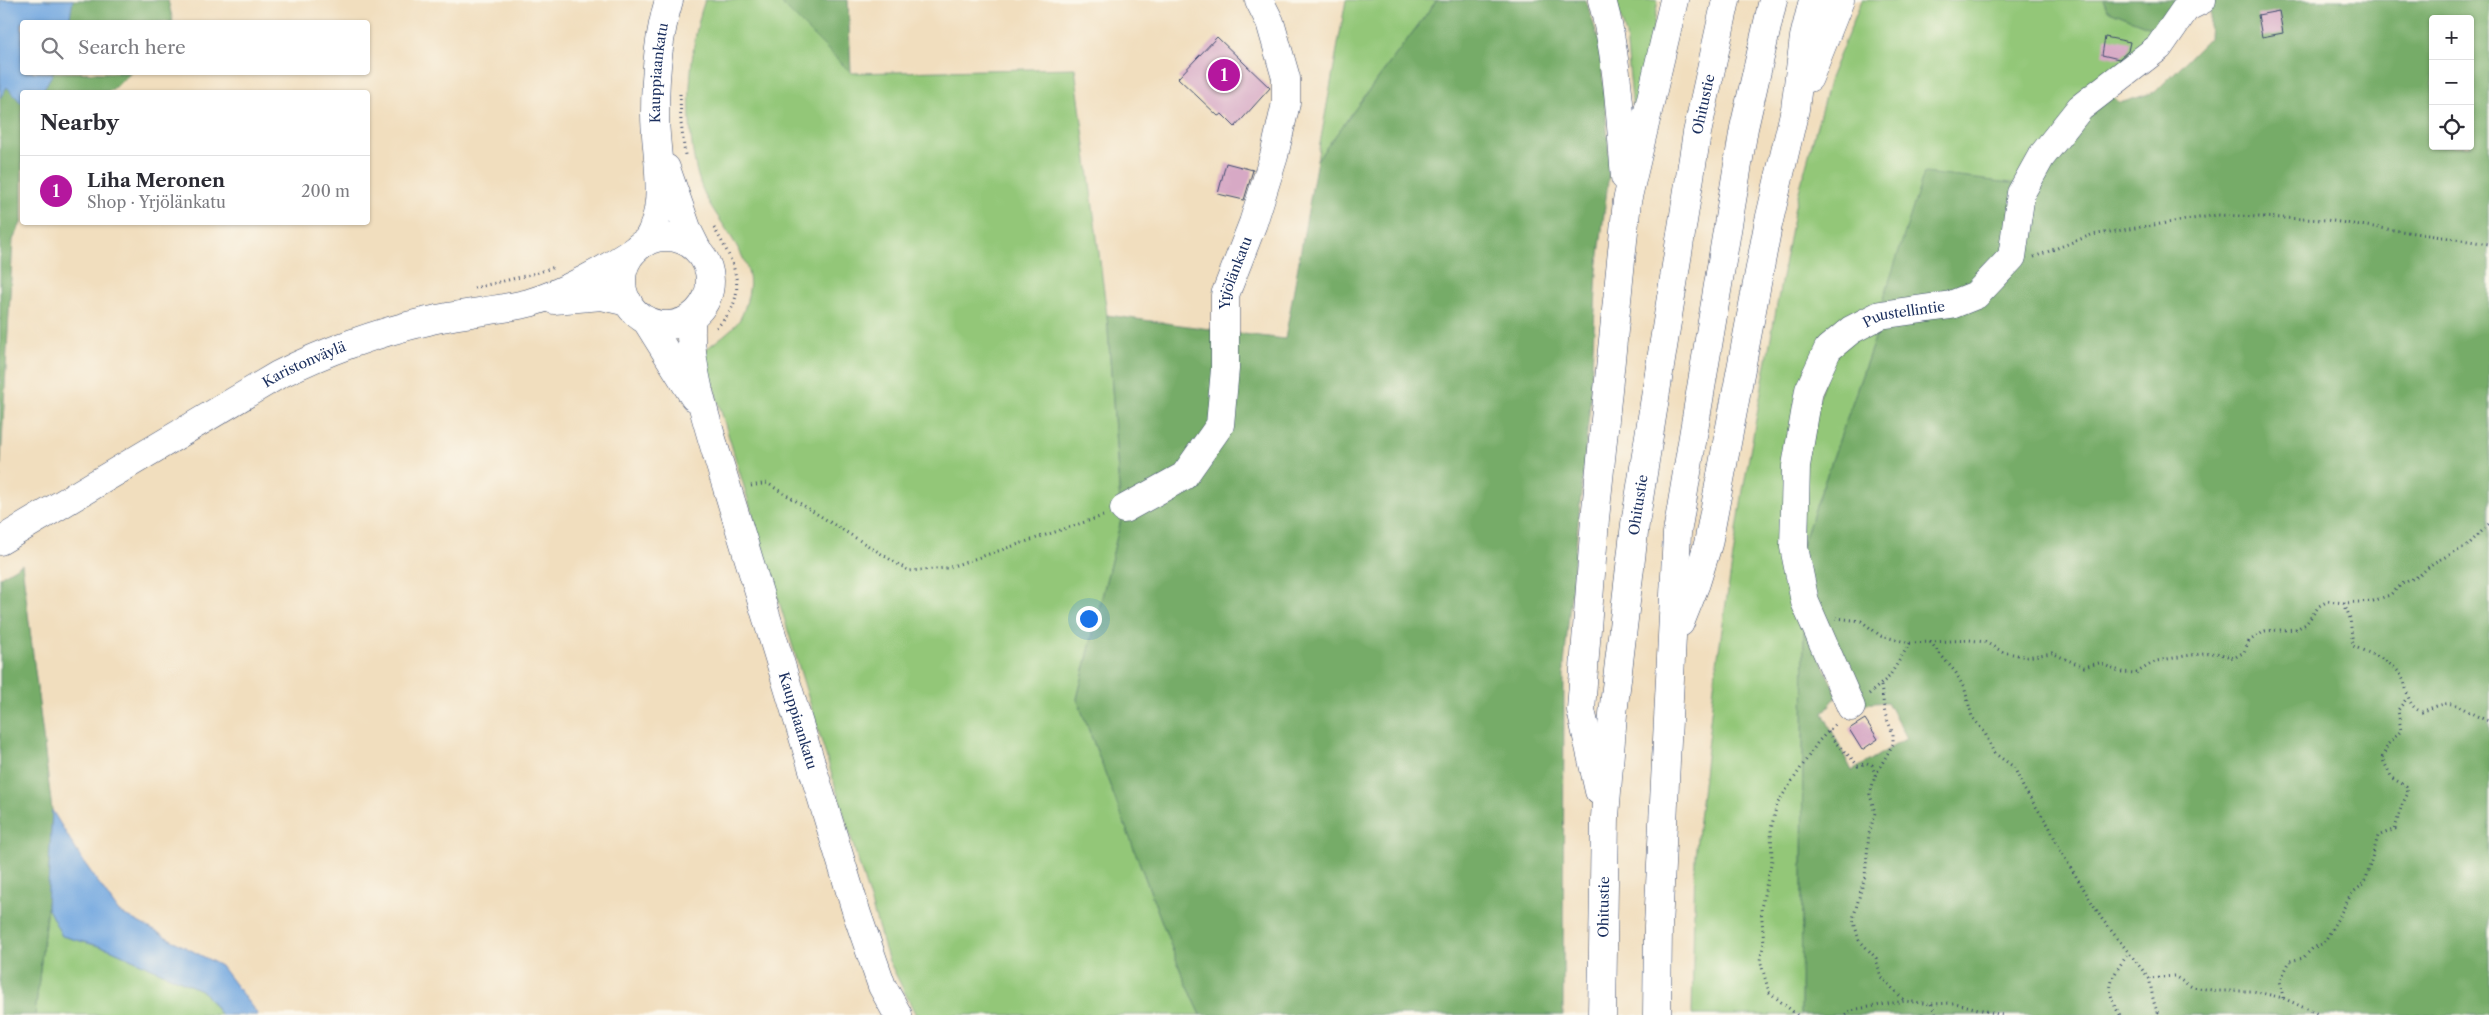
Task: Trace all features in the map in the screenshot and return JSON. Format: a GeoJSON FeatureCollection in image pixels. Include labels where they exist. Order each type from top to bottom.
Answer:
{"type":"FeatureCollection","features":[{"type":"Feature","properties":{"kind":"main road","name":"Kauppiaankatu"},"geometry":{"type":"LineString","coordinates":[[658,145],[655,116],[658,58],[669,0]]}},
{"type":"Feature","properties":{"kind":"main road","name":"Yrjölänkatu"},"geometry":{"type":"LineString","coordinates":[[1124,509],[1184,476],[1220,425],[1225,370],[1225,295],[1264,190],[1286,103],[1286,78],[1270,22],[1259,0]]}},
{"type":"Feature","properties":{"kind":"main road"},"geometry":{"type":"LineString","coordinates":[[1602,0],[1608,21],[1616,75],[1627,201]]}},
{"type":"Feature","properties":{"kind":"main road"},"geometry":{"type":"LineString","coordinates":[[1605,817],[1581,710],[1595,519],[1627,201],[1674,0]]}},
{"type":"Feature","properties":{"kind":"main road","name":"Ohitustie"},"geometry":{"type":"LineString","coordinates":[[1602,1015],[1605,817],[1613,714],[1635,524],[1697,133],[1726,0]]}},
{"type":"Feature","properties":{"kind":"main road"},"geometry":{"type":"LineString","coordinates":[[1657,1015],[1658,926],[1677,533],[1744,128],[1773,0]]}},
{"type":"Feature","properties":{"kind":"main road"},"geometry":{"type":"LineString","coordinates":[[1673,640],[1696,583],[1708,544],[1768,226],[1795,109],[1804,37],[1813,0]]}},
{"type":"Feature","properties":{"kind":"main road"},"geometry":{"type":"LineString","coordinates":[[1795,109],[1840,0]]}},
{"type":"Feature","properties":{"kind":"main road","name":"Puustellintie"},"geometry":{"type":"LineString","coordinates":[[1852,707],[1805,602],[1794,548],[1796,466],[1809,390],[1828,348],[1851,330],[1880,315],[1951,304],[1976,294],[2012,257],[2021,193],[2040,157],[2080,108],[2159,47],[2186,8],[2202,0]]}},
{"type":"Feature","properties":{"kind":"main road"},"geometry":{"type":"LineString","coordinates":[[637,311],[623,289],[623,275],[626,263],[654,230],[657,218],[658,145]]}},
{"type":"Feature","properties":{"kind":"main road"},"geometry":{"type":"LineString","coordinates":[[530,302],[602,296],[669,325],[692,317],[702,306],[709,292],[710,278],[706,263],[698,251],[682,217],[658,145]]}},
{"type":"Feature","properties":{"kind":"main road"},"geometry":{"type":"LineString","coordinates":[[640,246],[659,238],[673,238],[687,242],[698,251]]}},
{"type":"Feature","properties":{"kind":"main road","name":"Karistonväylä"},"geometry":{"type":"LineString","coordinates":[[0,541],[270,380],[312,358],[386,331],[429,320],[530,302],[616,263],[640,246]]}},
{"type":"Feature","properties":{"kind":"main road","name":"Kauppiaankatu"},"geometry":{"type":"LineString","coordinates":[[637,311],[687,383],[708,423]]}},
{"type":"Feature","properties":{"kind":"main road","name":"Kauppiaankatu"},"geometry":{"type":"LineString","coordinates":[[692,317],[690,346],[708,423],[728,491],[857,914],[882,986],[898,1015]]}},
{"type":"Feature","properties":{"kind":"path"},"geometry":{"type":"LineString","coordinates":[[2000,270],[2091,235],[2216,216],[2326,220],[2489,244]]}},
{"type":"Feature","properties":{"kind":"path"},"geometry":{"type":"LineString","coordinates":[[728,491],[767,483],[909,571],[947,568],[1124,509]]}},
{"type":"Feature","properties":{"kind":"path"},"geometry":{"type":"LineString","coordinates":[[1815,627],[1831,619],[1846,618],[1861,621],[1880,636],[1910,643],[1930,641],[1985,642],[2003,652],[2027,656],[2052,653],[2084,667],[2099,663],[2122,672],[2136,673],[2156,662],[2190,655],[2217,653],[2234,658],[2244,652],[2250,640],[2264,631],[2296,629],[2306,624],[2319,606],[2328,600],[2344,603],[2372,601],[2390,595],[2402,584],[2420,575],[2433,563],[2467,546],[2489,524]]}},
{"type":"Feature","properties":{"kind":"path"},"geometry":{"type":"LineString","coordinates":[[2344,603],[2350,618],[2353,646],[2382,659],[2401,676],[2407,698],[2417,710],[2422,712],[2441,703],[2454,702],[2472,715],[2489,721]]}},
{"type":"Feature","properties":{"kind":"path"},"geometry":{"type":"LineString","coordinates":[[1930,641],[1956,673],[1965,690],[1972,717],[1985,733],[1994,753],[2014,767],[2024,789],[2049,826],[2060,850],[2102,919],[2149,978],[2154,992],[2154,1006],[2158,1012],[2155,1015]]}},
{"type":"Feature","properties":{"kind":"path"},"geometry":{"type":"LineString","coordinates":[[1797,1015],[1775,999],[1765,982],[1760,960],[1764,943],[1761,908],[1772,860],[1771,829],[1777,804],[1818,742],[1852,707],[1881,686],[1904,655],[1910,643]]}},
{"type":"Feature","properties":{"kind":"path"},"geometry":{"type":"LineString","coordinates":[[1881,686],[1885,714],[1893,734],[1893,744],[1875,776],[1870,794],[1875,812],[1870,834],[1865,876],[1853,919],[1859,940],[1876,958],[1881,977],[1905,1001]]}},
{"type":"Feature","properties":{"kind":"path"},"geometry":{"type":"LineString","coordinates":[[2283,998],[2280,981],[2290,961],[2303,958],[2313,948],[2324,942],[2352,893],[2365,883],[2378,836],[2395,829],[2401,807],[2408,793],[2406,786],[2392,778],[2382,758],[2388,744],[2401,731],[2398,710],[2407,698]]}},
{"type":"Feature","properties":{"kind":"path"},"geometry":{"type":"LineString","coordinates":[[1828,732],[1835,745],[1846,752],[1858,766],[1867,763],[1872,765],[1875,776]]}},
{"type":"Feature","properties":{"kind":"path"},"geometry":{"type":"LineString","coordinates":[[2120,1015],[2111,1000],[2111,978],[2128,954]]}},
{"type":"Feature","properties":{"kind":"path"},"geometry":{"type":"LineString","coordinates":[[2149,978],[2174,976],[2192,987],[2219,991],[2253,991],[2283,998],[2320,1015]]}},
{"type":"Feature","properties":{"kind":"path"},"geometry":{"type":"LineString","coordinates":[[1845,1015],[1851,1010],[1905,1001],[1931,1004],[1954,1003],[2002,1015]]}},
{"type":"Feature","properties":{"kind":"path"},"geometry":{"type":"LineString","coordinates":[[1931,1004],[1936,1015]]}},
{"type":"Feature","properties":{"kind":"green space"},"geometry":{"type":"Polygon","coordinates":[[[0,0],[168,0],[173,20],[20,20],[20,75],[129,75],[111,90],[20,90],[20,225],[13,240],[0,478],[0,0]]]}},
{"type":"Feature","properties":{"kind":"green space"},"geometry":{"type":"Polygon","coordinates":[[[705,0],[778,0],[851,73],[1075,68],[1107,315],[1121,520],[1077,699],[1181,972],[1201,1015],[916,1015],[888,959],[703,352],[728,332],[740,319],[749,290],[746,266],[734,241],[705,195],[693,151],[690,125],[691,71],[694,44],[705,0]]]}},
{"type":"Feature","properties":{"kind":"green space"},"geometry":{"type":"Polygon","coordinates":[[[778,0],[848,0],[851,73],[778,0]]]}},
{"type":"Feature","properties":{"kind":"green space"},"geometry":{"type":"Polygon","coordinates":[[[1346,0],[1437,0],[1317,160],[1346,0]]]}},
{"type":"Feature","properties":{"kind":"green space"},"geometry":{"type":"Polygon","coordinates":[[[1437,0],[1586,0],[1600,44],[1610,165],[1597,271],[1590,404],[1564,665],[1563,1015],[1201,1015],[1181,972],[1077,699],[1121,520],[1191,483],[1235,333],[1285,339],[1317,160],[1437,0]]]}},
{"type":"Feature","properties":{"kind":"green space"},"geometry":{"type":"Polygon","coordinates":[[[1615,0],[1658,0],[1635,133],[1626,35],[1615,0]]]}},
{"type":"Feature","properties":{"kind":"green space"},"geometry":{"type":"Polygon","coordinates":[[[1862,0],[2103,0],[2107,10],[2161,31],[2020,184],[1880,310],[1800,389],[1804,622],[1801,1015],[1692,1015],[1695,856],[1715,676],[1743,490],[1795,206],[1830,78],[1862,0]]]}},
{"type":"Feature","properties":{"kind":"green space"},"geometry":{"type":"Polygon","coordinates":[[[2103,0],[2188,0],[2161,31],[2107,10],[2103,0]]]}},
{"type":"Feature","properties":{"kind":"green space"},"geometry":{"type":"Polygon","coordinates":[[[2217,0],[2489,0],[2489,1015],[1801,1015],[1804,622],[1837,696],[1823,713],[1852,771],[1907,738],[1887,702],[1860,704],[1812,598],[1802,546],[1881,321],[1978,299],[2026,196],[2108,92],[2120,103],[2155,92],[2209,38],[2211,3],[2217,0]]]}},
{"type":"Feature","properties":{"kind":"green space"},"geometry":{"type":"Polygon","coordinates":[[[1924,173],[2020,184],[2008,256],[1975,291],[1880,310],[1924,173]]]}},
{"type":"Feature","properties":{"kind":"green space"},"geometry":{"type":"Polygon","coordinates":[[[1107,315],[1217,330],[1215,421],[1179,471],[1120,502],[1107,315]]]}},
{"type":"Feature","properties":{"kind":"green space"},"geometry":{"type":"Polygon","coordinates":[[[1881,321],[1802,546],[1799,466],[1833,352],[1881,321]]]}},
{"type":"Feature","properties":{"kind":"green space"},"geometry":{"type":"Polygon","coordinates":[[[22,564],[52,810],[47,907],[35,1015],[0,1015],[0,577],[22,564]]]}},
{"type":"Feature","properties":{"kind":"green space"},"geometry":{"type":"Polygon","coordinates":[[[47,907],[62,936],[110,949],[203,991],[221,1015],[35,1015],[47,907]]]}},
{"type":"Feature","properties":{"kind":"water"},"geometry":{"type":"Polygon","coordinates":[[[0,0],[73,0],[69,20],[20,20],[20,75],[52,75],[43,90],[20,90],[20,102],[7,87],[0,98],[0,0]]]}},
{"type":"Feature","properties":{"kind":"water"},"geometry":{"type":"Polygon","coordinates":[[[52,810],[81,858],[119,912],[221,966],[258,1015],[221,1015],[203,991],[110,949],[62,936],[47,907],[52,810]]]}},
{"type":"Feature","properties":{"kind":"building"},"geometry":{"type":"Polygon","coordinates":[[[2279,11],[2283,33],[2262,37],[2258,15],[2279,11]]]}},
{"type":"Feature","properties":{"kind":"building"},"geometry":{"type":"Polygon","coordinates":[[[1217,37],[1270,88],[1235,127],[1222,114],[1218,116],[1178,78],[1217,37]]]}},
{"type":"Feature","properties":{"kind":"building"},"geometry":{"type":"Polygon","coordinates":[[[2105,37],[2130,42],[2128,51],[2119,59],[2102,55],[2105,37]]]}},
{"type":"Feature","properties":{"kind":"building"},"geometry":{"type":"Polygon","coordinates":[[[1226,163],[1253,170],[1244,200],[1218,194],[1226,163]]]}},
{"type":"Feature","properties":{"kind":"building"},"geometry":{"type":"Polygon","coordinates":[[[1865,719],[1878,739],[1862,750],[1849,729],[1865,719]]]}},
{"type":"Feature","properties":{"kind":"place","name":"Liha Meronen"},"geometry":{"type":"Point","coordinates":[1224,75]}}]}
